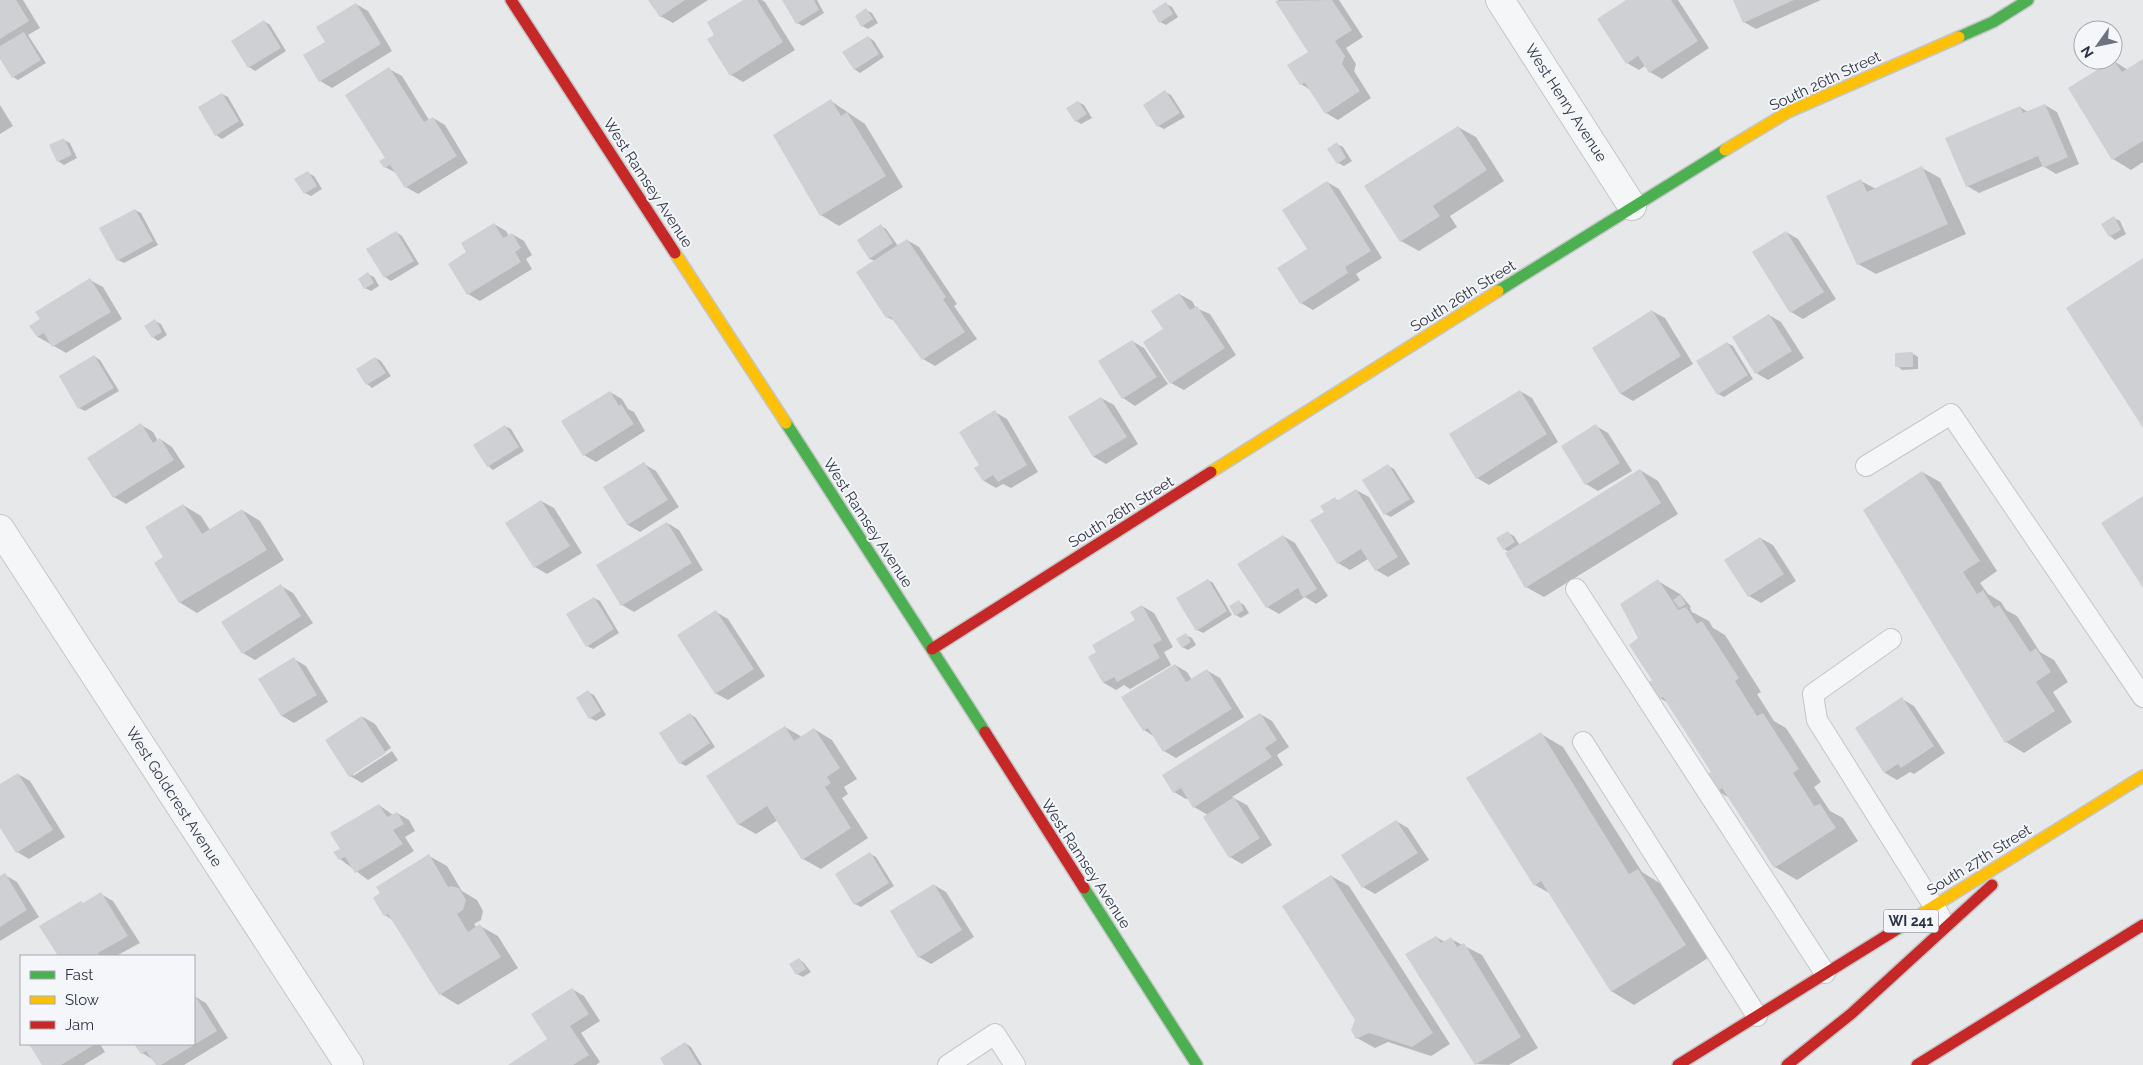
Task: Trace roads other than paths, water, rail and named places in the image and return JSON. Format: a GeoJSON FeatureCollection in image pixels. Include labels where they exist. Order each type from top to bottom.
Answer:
{"type":"FeatureCollection","features":[{"type":"Feature","properties":{"kind":"street","name":"West Ramsey Avenue"},"geometry":{"type":"LineString","coordinates":[[511,0],[932,650],[1197,1065]]}},
{"type":"Feature","properties":{"kind":"street","name":"West Henry Avenue"},"geometry":{"type":"LineString","coordinates":[[1500,0],[1632,206]]}},
{"type":"Feature","properties":{"kind":"street","name":"South 26th Street"},"geometry":{"type":"LineString","coordinates":[[932,650],[1632,206],[1788,112],[1993,22],[2028,0]]}},
{"type":"Feature","properties":{"kind":"street","name":"West Goldcrest Avenue"},"geometry":{"type":"LineString","coordinates":[[0,529],[349,1065]]}},
{"type":"Feature","properties":{"kind":"street","name":"South 27th Street"},"geometry":{"type":"LineString","coordinates":[[1678,1065],[2143,776]]}},
{"type":"Feature","properties":{"kind":"street"},"geometry":{"type":"LineString","coordinates":[[1786,1065],[1851,1014],[2043,839]]}},
{"type":"Feature","properties":{"kind":"street"},"geometry":{"type":"LineString","coordinates":[[1917,1065],[2143,925]]}},
{"type":"Feature","properties":{"kind":"lane"},"geometry":{"type":"LineString","coordinates":[[1866,466],[1951,414],[2143,697]]}},
{"type":"Feature","properties":{"kind":"lane"},"geometry":{"type":"LineString","coordinates":[[1576,589],[1826,973]]}},
{"type":"Feature","properties":{"kind":"lane"},"geometry":{"type":"LineString","coordinates":[[1891,639],[1813,694],[1818,720],[1946,926]]}},
{"type":"Feature","properties":{"kind":"lane"},"geometry":{"type":"LineString","coordinates":[[1583,742],[1757,1016]]}},
{"type":"Feature","properties":{"kind":"lane"},"geometry":{"type":"LineString","coordinates":[[948,1065],[995,1034],[1015,1065]]}}]}
